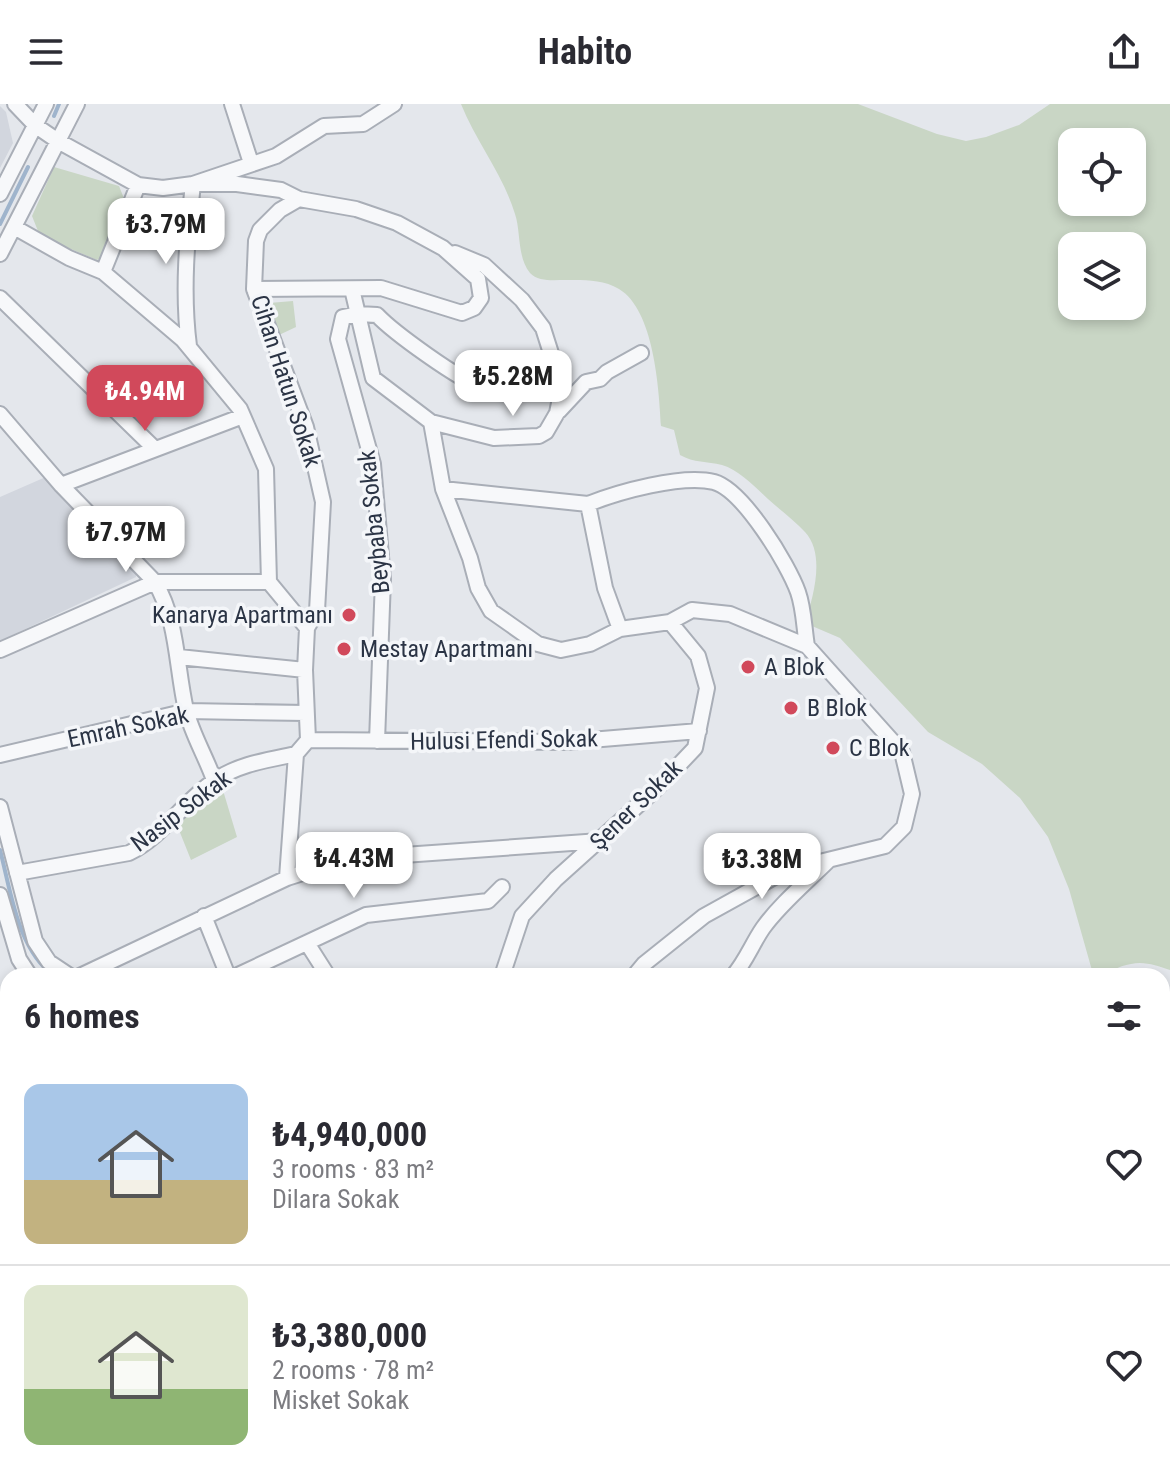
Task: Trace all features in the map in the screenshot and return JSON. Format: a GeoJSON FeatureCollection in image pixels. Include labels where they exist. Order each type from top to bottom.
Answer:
{"type":"FeatureCollection","features":[{"type":"Feature","properties":{"kind":"street"},"geometry":{"type":"LineString","coordinates":[[15,104],[36,126],[58,141],[138,185],[163,188],[237,184],[281,190],[299,199],[356,209],[383,218],[484,265],[522,300],[543,328],[562,388],[557,413]]}},
{"type":"Feature","properties":{"kind":"street"},"geometry":{"type":"LineString","coordinates":[[0,194],[46,104]]}},
{"type":"Feature","properties":{"kind":"street"},"geometry":{"type":"LineString","coordinates":[[0,254],[77,104]]}},
{"type":"Feature","properties":{"kind":"street"},"geometry":{"type":"LineString","coordinates":[[232,104],[251,163]]}},
{"type":"Feature","properties":{"kind":"street"},"geometry":{"type":"LineString","coordinates":[[193,184],[276,156],[324,126],[363,124],[394,104]]}},
{"type":"Feature","properties":{"kind":"street"},"geometry":{"type":"LineString","coordinates":[[189,347],[184,306],[193,184]]}},
{"type":"Feature","properties":{"kind":"street"},"geometry":{"type":"LineString","coordinates":[[103,272],[138,185]]}},
{"type":"Feature","properties":{"kind":"street","name":"Cihan Hatun Sokak"},"geometry":{"type":"LineString","coordinates":[[299,199],[280,210],[260,230],[256,241],[254,289],[306,427],[323,502],[317,611],[307,628],[308,740]]}},
{"type":"Feature","properties":{"kind":"street"},"geometry":{"type":"LineString","coordinates":[[14,227],[69,258],[103,272],[189,347],[243,416],[266,469],[269,582],[307,628]]}},
{"type":"Feature","properties":{"kind":"street"},"geometry":{"type":"LineString","coordinates":[[254,289],[381,288],[462,313],[474,308],[481,298],[478,279],[443,248]]}},
{"type":"Feature","properties":{"kind":"street"},"geometry":{"type":"LineString","coordinates":[[352,289],[373,378],[431,422],[494,438],[539,436],[546,432],[557,413],[586,382],[600,379],[641,353]]}},
{"type":"Feature","properties":{"kind":"street"},"geometry":{"type":"LineString","coordinates":[[0,298],[155,449]]}},
{"type":"Feature","properties":{"kind":"street"},"geometry":{"type":"LineString","coordinates":[[358,314],[377,315],[387,326],[480,387],[526,392],[552,358]]}},
{"type":"Feature","properties":{"kind":"street","name":"Beybaba Sokak"},"geometry":{"type":"LineString","coordinates":[[358,314],[343,317],[338,339],[373,464],[383,579],[377,741]]}},
{"type":"Feature","properties":{"kind":"street"},"geometry":{"type":"LineString","coordinates":[[0,414],[61,485],[155,582],[166,600],[187,711],[214,780]]}},
{"type":"Feature","properties":{"kind":"street"},"geometry":{"type":"LineString","coordinates":[[61,485],[243,416]]}},
{"type":"Feature","properties":{"kind":"street"},"geometry":{"type":"LineString","coordinates":[[431,422],[443,489],[470,558],[478,588],[491,611],[538,644],[561,650],[590,644],[620,629],[670,622],[692,610],[730,614],[807,646],[902,752],[912,794],[904,827],[885,846],[787,870],[704,916],[641,968]]}},
{"type":"Feature","properties":{"kind":"street"},"geometry":{"type":"LineString","coordinates":[[443,489],[588,504],[675,481],[715,482],[747,508],[778,552],[798,592],[807,646]]}},
{"type":"Feature","properties":{"kind":"street"},"geometry":{"type":"LineString","coordinates":[[588,504],[605,588],[620,629]]}},
{"type":"Feature","properties":{"kind":"street"},"geometry":{"type":"LineString","coordinates":[[0,650],[155,582],[269,582]]}},
{"type":"Feature","properties":{"kind":"street","name":"Şener Sokak"},"geometry":{"type":"LineString","coordinates":[[505,968],[522,916],[556,879],[600,841],[695,748],[707,688],[698,656],[670,622]]}},
{"type":"Feature","properties":{"kind":"street"},"geometry":{"type":"LineString","coordinates":[[179,657],[305,670]]}},
{"type":"Feature","properties":{"kind":"street","name":"Emrah Sokak"},"geometry":{"type":"LineString","coordinates":[[0,755],[187,711],[306,713]]}},
{"type":"Feature","properties":{"kind":"street","name":"Hulusi Efendi Sokak"},"geometry":{"type":"LineString","coordinates":[[308,740],[566,742],[699,731]]}},
{"type":"Feature","properties":{"kind":"street"},"geometry":{"type":"LineString","coordinates":[[287,878],[296,754],[308,740]]}},
{"type":"Feature","properties":{"kind":"street","name":"Nasip Sokak"},"geometry":{"type":"LineString","coordinates":[[17,873],[129,853],[144,845],[214,780],[241,766],[296,754]]}},
{"type":"Feature","properties":{"kind":"street"},"geometry":{"type":"LineString","coordinates":[[0,807],[35,941],[41,953],[56,968]]}},
{"type":"Feature","properties":{"kind":"street"},"geometry":{"type":"LineString","coordinates":[[97,968],[287,878],[347,859],[600,841]]}},
{"type":"Feature","properties":{"kind":"street"},"geometry":{"type":"LineString","coordinates":[[740,968],[762,929],[829,860]]}},
{"type":"Feature","properties":{"kind":"street"},"geometry":{"type":"LineString","coordinates":[[253,968],[366,915],[488,901],[502,887]]}},
{"type":"Feature","properties":{"kind":"street"},"geometry":{"type":"LineString","coordinates":[[0,895],[19,959],[25,968]]}},
{"type":"Feature","properties":{"kind":"street"},"geometry":{"type":"LineString","coordinates":[[204,916],[225,968]]}},
{"type":"Feature","properties":{"kind":"street"},"geometry":{"type":"LineString","coordinates":[[307,943],[323,968]]}},
{"type":"Feature","properties":{"kind":"shaded area"},"geometry":{"type":"Polygon","coordinates":[[[0,106],[6,112],[13,143],[0,168],[0,106]]]}},
{"type":"Feature","properties":{"kind":"shaded area"},"geometry":{"type":"Polygon","coordinates":[[[48,476],[136,568],[136,577],[0,641],[0,497],[48,476]]]}},
{"type":"Feature","properties":{"kind":"green space"},"geometry":{"type":"Polygon","coordinates":[[[461,104],[858,104],[937,134],[966,141],[1019,125],[1050,104],[1170,104],[1170,968],[1136,963],[1117,968],[1091,968],[1069,889],[1048,837],[1020,798],[982,764],[928,732],[840,638],[805,623],[816,564],[815,552],[805,532],[735,471],[680,455],[674,430],[661,426],[652,351],[640,314],[631,299],[606,283],[546,280],[530,273],[523,260],[510,199],[461,104]]]}},
{"type":"Feature","properties":{"kind":"green space"},"geometry":{"type":"Polygon","coordinates":[[[54,167],[119,186],[125,201],[106,255],[97,260],[40,236],[32,216],[54,167]]]}},
{"type":"Feature","properties":{"kind":"green space"},"geometry":{"type":"Polygon","coordinates":[[[293,301],[296,327],[279,335],[269,303],[293,301]]]}},
{"type":"Feature","properties":{"kind":"green space"},"geometry":{"type":"Polygon","coordinates":[[[222,787],[237,837],[191,860],[177,825],[222,787]]]}},
{"type":"Feature","properties":{"kind":"waterway"},"geometry":{"type":"LineString","coordinates":[[54,116],[59,104]]}},
{"type":"Feature","properties":{"kind":"waterway"},"geometry":{"type":"LineString","coordinates":[[0,224],[28,167]]}},
{"type":"Feature","properties":{"kind":"waterway"},"geometry":{"type":"LineString","coordinates":[[0,850],[17,918],[32,951],[45,968]]}},
{"type":"Feature","properties":{"kind":"place","name":"Kanarya Apartmanı"},"geometry":{"type":"Point","coordinates":[349,615]}},
{"type":"Feature","properties":{"kind":"place","name":"Mestay Apartmanı"},"geometry":{"type":"Point","coordinates":[344,649]}},
{"type":"Feature","properties":{"kind":"place","name":"A Blok"},"geometry":{"type":"Point","coordinates":[748,667]}},
{"type":"Feature","properties":{"kind":"place","name":"B Blok"},"geometry":{"type":"Point","coordinates":[791,708]}},
{"type":"Feature","properties":{"kind":"place","name":"C Blok"},"geometry":{"type":"Point","coordinates":[833,748]}}]}
